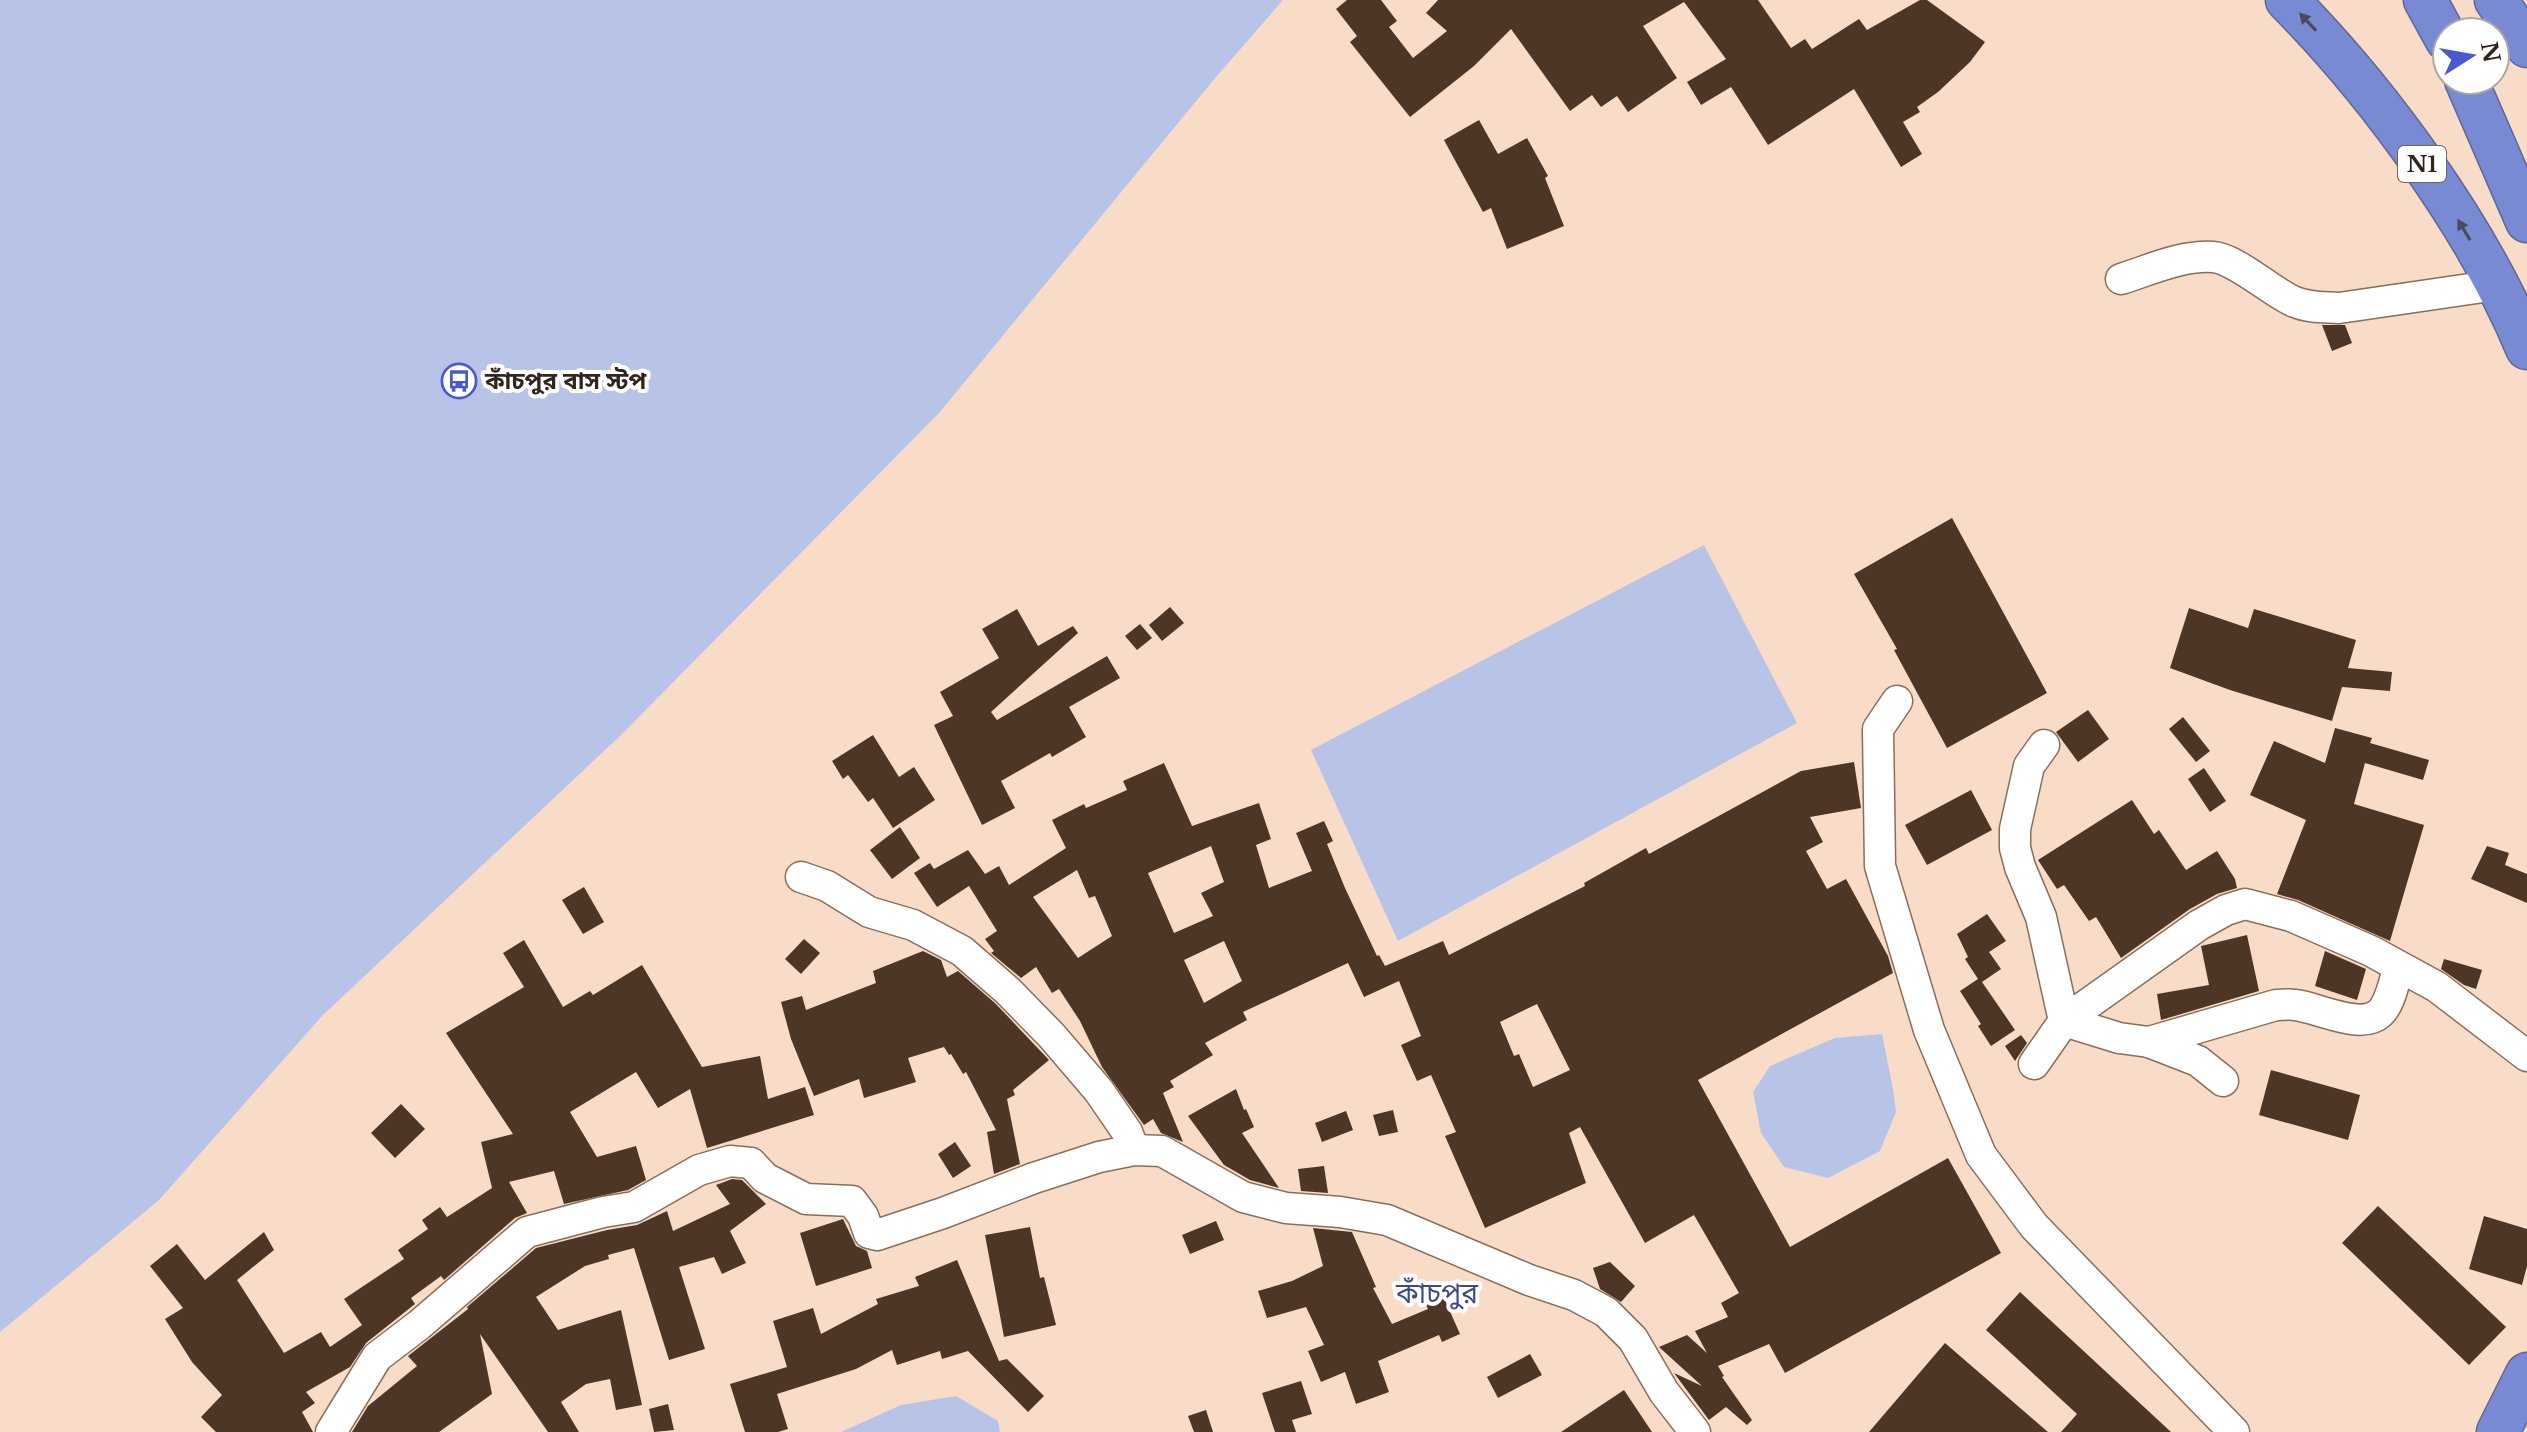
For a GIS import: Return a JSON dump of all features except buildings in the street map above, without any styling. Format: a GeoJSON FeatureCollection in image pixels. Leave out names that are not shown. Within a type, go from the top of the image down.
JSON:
{"type":"FeatureCollection","features":[{"type":"Feature","properties":{"kind":"highway","name":"N1"},"geometry":{"type":"LineString","coordinates":[[2287,0],[2363,85],[2428,172],[2497,285],[2527,348]]}},
{"type":"Feature","properties":{"kind":"highway"},"geometry":{"type":"LineString","coordinates":[[2436,0],[2450,16]]}},
{"type":"Feature","properties":{"kind":"highway"},"geometry":{"type":"LineString","coordinates":[[2496,0],[2527,46]]}},
{"type":"Feature","properties":{"kind":"highway"},"geometry":{"type":"LineString","coordinates":[[2473,96],[2527,221]]}},
{"type":"Feature","properties":{"kind":"highway"},"geometry":{"type":"LineString","coordinates":[[2502,96],[2527,146]]}},
{"type":"Feature","properties":{"kind":"highway"},"geometry":{"type":"LineString","coordinates":[[2498,1432],[2527,1374]]}},
{"type":"Feature","properties":{"kind":"street"},"geometry":{"type":"LineString","coordinates":[[2121,279],[2181,260],[2216,257],[2295,302],[2339,308],[2497,285]]}},
{"type":"Feature","properties":{"kind":"street"},"geometry":{"type":"LineString","coordinates":[[1897,701],[1878,729],[1880,866],[1929,1030],[1981,1155],[2034,1226],[2234,1432]]}},
{"type":"Feature","properties":{"kind":"street"},"geometry":{"type":"LineString","coordinates":[[2044,745],[2029,766],[2015,829],[2015,848],[2041,917],[2064,1021]]}},
{"type":"Feature","properties":{"kind":"street"},"geometry":{"type":"LineString","coordinates":[[801,877],[827,886],[869,912],[913,925],[962,951],[1008,991],[1052,1036],[1090,1080],[1127,1132],[1134,1150]]}},
{"type":"Feature","properties":{"kind":"street"},"geometry":{"type":"LineString","coordinates":[[2034,1064],[2064,1021],[2199,925],[2226,910],[2245,904],[2291,916],[2371,951],[2437,987],[2527,1056]]}},
{"type":"Feature","properties":{"kind":"street"},"geometry":{"type":"LineString","coordinates":[[2149,1042],[2276,1005],[2295,1005],[2359,1020],[2379,1015],[2386,1005],[2399,967]]}},
{"type":"Feature","properties":{"kind":"street"},"geometry":{"type":"LineString","coordinates":[[2064,1021],[2119,1038],[2149,1042],[2198,1061],[2223,1081]]}},
{"type":"Feature","properties":{"kind":"street"},"geometry":{"type":"LineString","coordinates":[[331,1432],[377,1357],[527,1232],[634,1207],[699,1170],[730,1161],[751,1163],[765,1178],[806,1199],[852,1201],[863,1216],[869,1233],[877,1235],[1034,1178],[1099,1157],[1134,1150],[1162,1151],[1243,1197],[1286,1208],[1387,1220],[1529,1280],[1574,1295],[1606,1312],[1633,1339],[1664,1392],[1695,1432]]}},
{"type":"Feature","properties":{"kind":"water"},"geometry":{"type":"Polygon","coordinates":[[[0,0],[1283,0],[939,413],[621,735],[322,1016],[159,1200],[0,1332],[0,0]]]}},
{"type":"Feature","properties":{"kind":"water"},"geometry":{"type":"Polygon","coordinates":[[[1704,545],[1797,723],[1398,941],[1311,750],[1704,545]]]}},
{"type":"Feature","properties":{"kind":"water"},"geometry":{"type":"Polygon","coordinates":[[[1882,1034],[1896,1112],[1880,1151],[1828,1178],[1784,1167],[1761,1133],[1753,1092],[1770,1066],[1835,1038],[1882,1034]]]}},
{"type":"Feature","properties":{"kind":"water"},"geometry":{"type":"Polygon","coordinates":[[[956,1396],[998,1421],[1000,1432],[841,1432],[901,1405],[956,1396]]]}},
{"type":"Feature","properties":{"kind":"place","name":"কাঁচপুর বাস স্টপ"},"geometry":{"type":"Point","coordinates":[459,381]}},
{"type":"Feature","properties":{"kind":"district","name":"কাঁচপুর"},"geometry":{"type":"Point","coordinates":[1437,1293]}}]}
